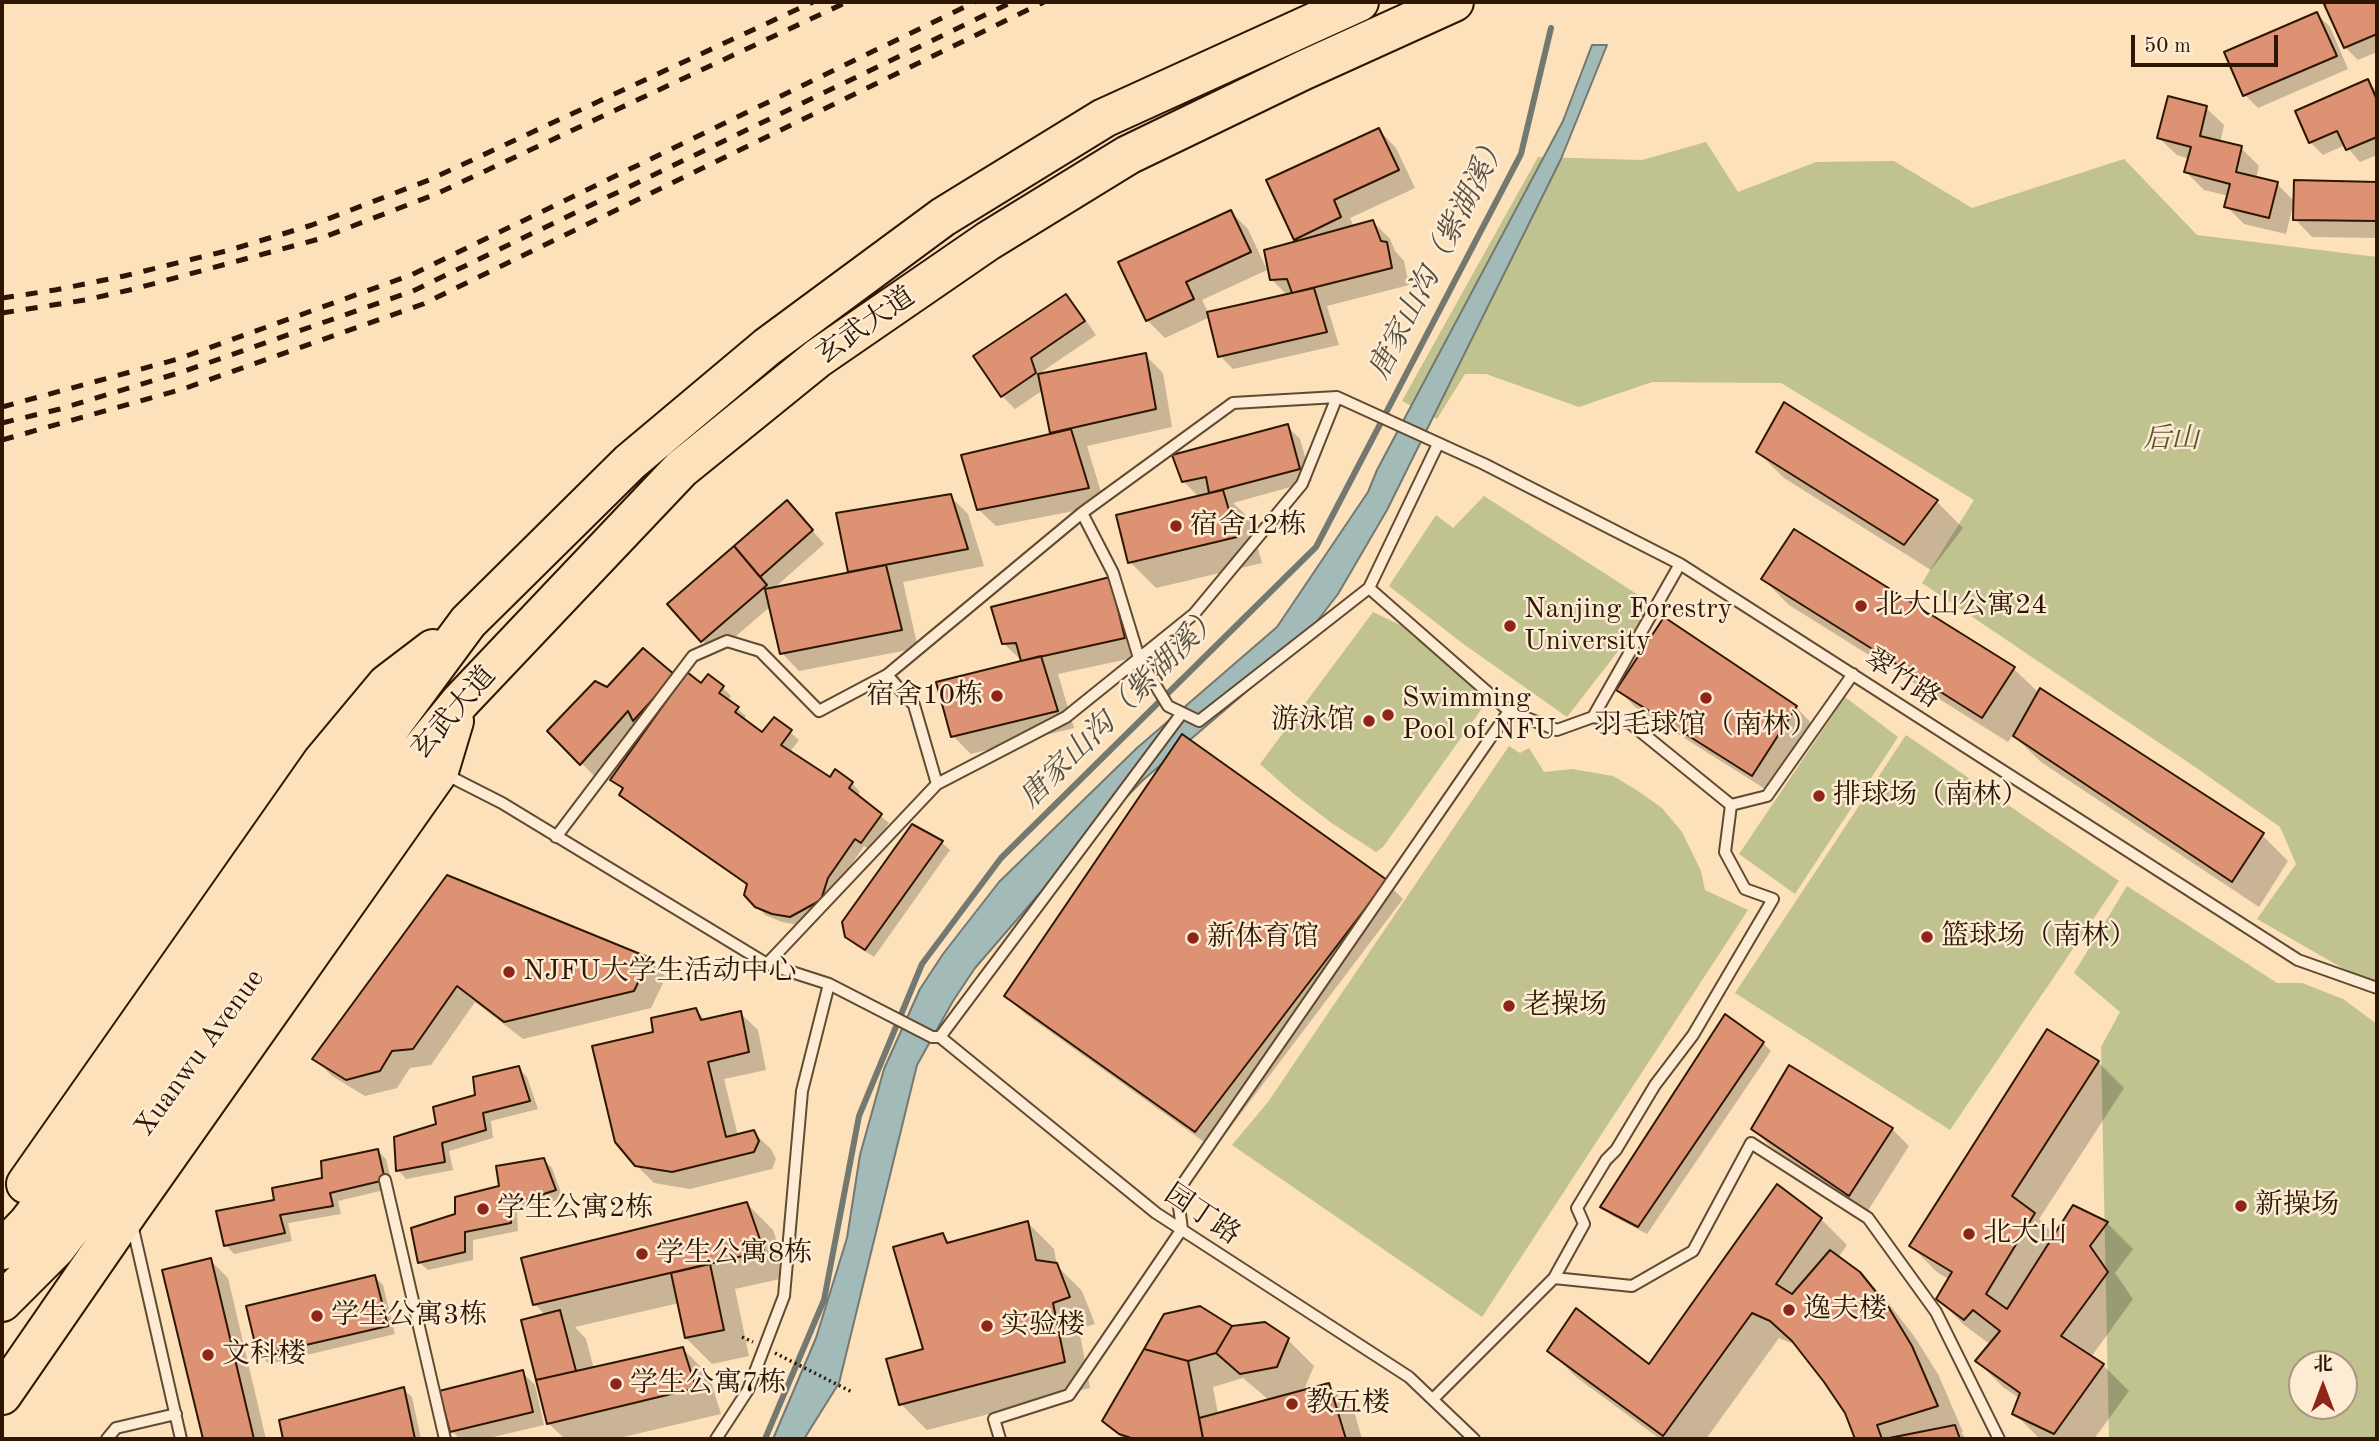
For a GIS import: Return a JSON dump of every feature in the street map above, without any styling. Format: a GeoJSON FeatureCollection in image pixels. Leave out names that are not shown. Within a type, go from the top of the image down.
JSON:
{"type":"FeatureCollection","features":[{"type":"Feature","properties":{"kind":"highway","name":"玄武大道"},"geometry":{"type":"LineString","coordinates":[[347,786],[468,622],[630,462],[767,347],[943,217],[1104,117],[1359,2]]}},
{"type":"Feature","properties":{"kind":"highway","name":"玄武大道"},"geometry":{"type":"LineString","coordinates":[[385,794],[460,702],[681,469],[818,358],[988,241],[1128,155],[1304,70],[1454,2]]}},
{"type":"Feature","properties":{"kind":"highway"},"geometry":{"type":"LineString","coordinates":[[2,1250],[15,1221],[322,761],[387,684],[468,622]]}},
{"type":"Feature","properties":{"kind":"highway"},"geometry":{"type":"LineString","coordinates":[[2,1395],[439,771],[460,702]]}},
{"type":"Feature","properties":{"kind":"highway","name":"Xuanwu Avenue"},"geometry":{"type":"LineString","coordinates":[[15,1221],[167,1040],[347,786]]}},
{"type":"Feature","properties":{"kind":"highway","name":"Xuanwu Avenue"},"geometry":{"type":"LineString","coordinates":[[2,1302],[56,1248],[165,1104],[385,794]]}},
{"type":"Feature","properties":{"kind":"lane","name":"翠竹路"},"geometry":{"type":"LineString","coordinates":[[1337,397],[1680,564],[2298,960],[2377,988]]}},
{"type":"Feature","properties":{"kind":"lane"},"geometry":{"type":"LineString","coordinates":[[556,837],[693,656],[727,641],[760,650],[819,711],[887,675],[1082,513],[1233,403],[1337,397],[1302,484],[1194,614],[1066,717],[937,784],[767,964]]}},
{"type":"Feature","properties":{"kind":"lane"},"geometry":{"type":"LineString","coordinates":[[1082,513],[1113,573],[1139,658],[1168,706],[1199,721],[1369,588],[1438,444]]}},
{"type":"Feature","properties":{"kind":"lane"},"geometry":{"type":"LineString","coordinates":[[1593,717],[1680,564]]}},
{"type":"Feature","properties":{"kind":"lane"},"geometry":{"type":"LineString","coordinates":[[1369,588],[1509,711],[1557,730],[1593,717],[1630,723],[1731,805]]}},
{"type":"Feature","properties":{"kind":"lane"},"geometry":{"type":"LineString","coordinates":[[1731,805],[1767,796],[1853,674]]}},
{"type":"Feature","properties":{"kind":"lane"},"geometry":{"type":"LineString","coordinates":[[887,675],[914,705],[937,784]]}},
{"type":"Feature","properties":{"kind":"lane"},"geometry":{"type":"LineString","coordinates":[[1000,1439],[993,1419],[1069,1395],[1182,1229],[1177,1192],[1509,711]]}},
{"type":"Feature","properties":{"kind":"lane"},"geometry":{"type":"LineString","coordinates":[[940,1037],[1182,713]]}},
{"type":"Feature","properties":{"kind":"lane","name":"园丁路"},"geometry":{"type":"LineString","coordinates":[[439,771],[502,803],[767,964],[830,984],[909,1026],[932,1037],[940,1037],[1156,1213],[1409,1377],[1474,1439]]}},
{"type":"Feature","properties":{"kind":"lane"},"geometry":{"type":"LineString","coordinates":[[1433,1399],[1554,1278],[1584,1224],[1577,1208],[1655,1085],[1693,1035],[1773,898],[1745,889],[1725,852],[1731,805]]}},
{"type":"Feature","properties":{"kind":"lane"},"geometry":{"type":"LineString","coordinates":[[716,1439],[748,1390],[784,1296],[802,1091],[830,984]]}},
{"type":"Feature","properties":{"kind":"lane"},"geometry":{"type":"LineString","coordinates":[[1554,1278],[1632,1286],[1693,1251],[1751,1143],[1868,1218],[1936,1312],[1999,1439]]}},
{"type":"Feature","properties":{"kind":"lane"},"geometry":{"type":"LineString","coordinates":[[385,1180],[445,1439]]}},
{"type":"Feature","properties":{"kind":"lane"},"geometry":{"type":"LineString","coordinates":[[129,1211],[181,1439]]}},
{"type":"Feature","properties":{"kind":"lane"},"geometry":{"type":"LineString","coordinates":[[107,1439],[116,1428],[176,1414]]}},
{"type":"Feature","properties":{"kind":"path"},"geometry":{"type":"LineString","coordinates":[[787,1359],[852,1391]]}},
{"type":"Feature","properties":{"kind":"green space","name":"后山"},"geometry":{"type":"Polygon","coordinates":[[[1706,142],[1738,192],[1816,162],[1894,161],[1972,208],[2124,159],[2197,235],[2377,257],[2377,988],[2257,919],[2296,864],[2280,827],[1922,583],[1974,500],[1781,383],[1652,382],[1579,407],[1486,374],[1465,374],[1437,419],[1402,401],[1538,157],[1642,160],[1706,142]]]}},
{"type":"Feature","properties":{"kind":"green space"},"geometry":{"type":"Polygon","coordinates":[[[1484,496],[1654,605],[1567,717],[1462,643],[1389,586],[1436,515],[1453,528],[1484,496]]]}},
{"type":"Feature","properties":{"kind":"green space","name":"Swimming Pool of NFU"},"geometry":{"type":"Polygon","coordinates":[[[1373,612],[1404,627],[1437,650],[1490,697],[1383,847],[1376,852],[1333,824],[1260,764],[1373,612]]]}},
{"type":"Feature","properties":{"kind":"green space","name":"排球场（南林）"},"geometry":{"type":"Polygon","coordinates":[[[1845,697],[1898,737],[1795,894],[1739,854],[1845,697]]]}},
{"type":"Feature","properties":{"kind":"green space","name":"篮球场（南林）"},"geometry":{"type":"Polygon","coordinates":[[[1906,735],[2119,881],[1950,1130],[1735,993],[1906,735]]]}},
{"type":"Feature","properties":{"kind":"green space","name":"老操场"},"geometry":{"type":"Polygon","coordinates":[[[1509,746],[1520,753],[1529,748],[1544,772],[1572,769],[1613,776],[1638,791],[1662,808],[1682,832],[1701,871],[1705,890],[1748,910],[1482,1317],[1232,1145],[1268,1102],[1509,746]]]}},
{"type":"Feature","properties":{"kind":"green space","name":"新操场"},"geometry":{"type":"Polygon","coordinates":[[[2127,886],[2277,983],[2302,983],[2343,999],[2377,1024],[2377,1439],[2109,1439],[2101,1047],[2120,1012],[2074,973],[2127,886]]]}},
{"type":"Feature","properties":{"kind":"water"},"geometry":{"type":"Polygon","coordinates":[[[1592,45],[1607,45],[1561,159],[1387,510],[1338,594],[1295,650],[1143,780],[1098,826],[975,968],[953,1001],[917,1065],[839,1383],[804,1439],[773,1439],[816,1338],[847,1238],[860,1155],[884,1069],[920,989],[943,954],[999,882],[1137,748],[1277,627],[1368,492],[1377,470],[1563,121],[1592,45]]]}},
{"type":"Feature","properties":{"kind":"building"},"geometry":{"type":"Polygon","coordinates":[[[2377,2],[2377,34],[2344,48],[2324,4],[2377,2]]]}},
{"type":"Feature","properties":{"kind":"building"},"geometry":{"type":"Polygon","coordinates":[[[2317,12],[2337,56],[2243,96],[2224,52],[2317,12]]]}},
{"type":"Feature","properties":{"kind":"building"},"geometry":{"type":"Polygon","coordinates":[[[2368,79],[2377,100],[2377,137],[2346,150],[2337,131],[2309,143],[2295,111],[2368,79]]]}},
{"type":"Feature","properties":{"kind":"building"},"geometry":{"type":"Polygon","coordinates":[[[2168,96],[2207,106],[2200,136],[2242,146],[2236,172],[2278,182],[2269,218],[2224,207],[2230,184],[2184,172],[2191,147],[2157,138],[2168,96]]]}},
{"type":"Feature","properties":{"kind":"building"},"geometry":{"type":"Polygon","coordinates":[[[1379,128],[1399,170],[1334,200],[1341,217],[1294,240],[1266,180],[1379,128]]]}},
{"type":"Feature","properties":{"kind":"building"},"geometry":{"type":"Polygon","coordinates":[[[2294,180],[2377,182],[2377,221],[2293,220],[2294,180]]]}},
{"type":"Feature","properties":{"kind":"building"},"geometry":{"type":"Polygon","coordinates":[[[1231,210],[1251,252],[1186,282],[1194,299],[1146,321],[1118,262],[1231,210]]]}},
{"type":"Feature","properties":{"kind":"building"},"geometry":{"type":"Polygon","coordinates":[[[1373,220],[1381,241],[1387,242],[1392,268],[1292,293],[1287,279],[1270,280],[1264,250],[1373,220]]]}},
{"type":"Feature","properties":{"kind":"building"},"geometry":{"type":"Polygon","coordinates":[[[1314,288],[1327,332],[1218,357],[1207,312],[1314,288]]]}},
{"type":"Feature","properties":{"kind":"building"},"geometry":{"type":"Polygon","coordinates":[[[1066,294],[1085,321],[1031,358],[1036,373],[1001,397],[973,356],[1066,294]]]}},
{"type":"Feature","properties":{"kind":"building"},"geometry":{"type":"Polygon","coordinates":[[[1146,353],[1156,409],[1050,433],[1038,374],[1146,353]]]}},
{"type":"Feature","properties":{"kind":"building","name":"北大山公寓24"},"geometry":{"type":"Polygon","coordinates":[[[1784,402],[1938,500],[1904,545],[1756,452],[1784,402]]]}},
{"type":"Feature","properties":{"kind":"building"},"geometry":{"type":"Polygon","coordinates":[[[1288,424],[1300,469],[1209,493],[1206,477],[1182,482],[1172,455],[1288,424]]]}},
{"type":"Feature","properties":{"kind":"building"},"geometry":{"type":"Polygon","coordinates":[[[1071,429],[1089,488],[977,510],[961,455],[1071,429]]]}},
{"type":"Feature","properties":{"kind":"building","name":"宿舍12栋"},"geometry":{"type":"Polygon","coordinates":[[[1223,490],[1237,537],[1128,563],[1116,515],[1223,490]]]}},
{"type":"Feature","properties":{"kind":"building"},"geometry":{"type":"Polygon","coordinates":[[[951,494],[968,549],[848,572],[836,513],[951,494]]]}},
{"type":"Feature","properties":{"kind":"building"},"geometry":{"type":"Polygon","coordinates":[[[787,500],[813,530],[760,577],[734,546],[787,500]]]}},
{"type":"Feature","properties":{"kind":"building","name":"北大山公寓24"},"geometry":{"type":"Polygon","coordinates":[[[1794,529],[2015,667],[1982,718],[1761,579],[1794,529]]]}},
{"type":"Feature","properties":{"kind":"building"},"geometry":{"type":"Polygon","coordinates":[[[734,546],[767,585],[701,642],[667,604],[734,546]]]}},
{"type":"Feature","properties":{"kind":"building"},"geometry":{"type":"Polygon","coordinates":[[[886,565],[902,630],[780,654],[765,589],[886,565]]]}},
{"type":"Feature","properties":{"kind":"building"},"geometry":{"type":"Polygon","coordinates":[[[1110,577],[1125,638],[1021,661],[1016,643],[1002,644],[991,607],[1110,577]]]}},
{"type":"Feature","properties":{"kind":"building","name":"羽毛球馆（南林）"},"geometry":{"type":"Polygon","coordinates":[[[1664,617],[1797,706],[1752,776],[1616,690],[1664,617]]]}},
{"type":"Feature","properties":{"kind":"building"},"geometry":{"type":"Polygon","coordinates":[[[643,648],[675,675],[633,721],[628,711],[580,765],[547,731],[595,681],[607,687],[643,648]]]}},
{"type":"Feature","properties":{"kind":"building","name":"宿舍10栋"},"geometry":{"type":"Polygon","coordinates":[[[1041,656],[1058,711],[951,737],[936,682],[1041,656]]]}},
{"type":"Feature","properties":{"kind":"building"},"geometry":{"type":"Polygon","coordinates":[[[687,672],[701,683],[708,674],[724,686],[719,693],[739,707],[735,712],[762,732],[774,717],[792,730],[781,745],[830,777],[835,769],[853,782],[849,788],[882,814],[861,843],[855,839],[828,878],[821,900],[790,917],[755,907],[744,895],[747,884],[619,795],[623,788],[610,780],[687,672]]]}},
{"type":"Feature","properties":{"kind":"building","name":"北大山公寓24"},"geometry":{"type":"Polygon","coordinates":[[[2040,688],[2264,833],[2232,882],[2013,736],[2040,688]]]}},
{"type":"Feature","properties":{"kind":"building","name":"新体育馆"},"geometry":{"type":"Polygon","coordinates":[[[1182,734],[1387,880],[1195,1132],[1004,996],[1182,734]]]}},
{"type":"Feature","properties":{"kind":"building"},"geometry":{"type":"Polygon","coordinates":[[[912,824],[943,841],[865,950],[845,937],[842,922],[912,824]]]}},
{"type":"Feature","properties":{"kind":"building","name":"NJFU大学生活动中心"},"geometry":{"type":"Polygon","coordinates":[[[447,875],[650,958],[634,991],[504,1022],[457,986],[413,1049],[392,1051],[380,1071],[346,1080],[312,1059],[447,875]]]}},
{"type":"Feature","properties":{"kind":"building"},"geometry":{"type":"Polygon","coordinates":[[[696,1008],[701,1020],[741,1011],[749,1052],[708,1062],[726,1137],[754,1130],[759,1141],[754,1152],[672,1172],[635,1166],[615,1142],[592,1046],[653,1032],[651,1018],[696,1008]]]}},
{"type":"Feature","properties":{"kind":"building"},"geometry":{"type":"Polygon","coordinates":[[[1725,1014],[1764,1042],[1638,1227],[1600,1207],[1725,1014]]]}},
{"type":"Feature","properties":{"kind":"building","name":"北大山"},"geometry":{"type":"Polygon","coordinates":[[[2047,1029],[2099,1061],[2012,1196],[2035,1213],[1986,1294],[2007,1309],[2073,1205],[2108,1222],[2090,1246],[2108,1272],[2061,1336],[2104,1364],[2054,1434],[2012,1414],[2020,1393],[1975,1361],[2000,1331],[1973,1310],[1964,1320],[1936,1299],[1952,1272],[1909,1246],[2047,1029]]]}},
{"type":"Feature","properties":{"kind":"building"},"geometry":{"type":"Polygon","coordinates":[[[1789,1065],[1893,1128],[1849,1196],[1751,1129],[1789,1065]]]}},
{"type":"Feature","properties":{"kind":"building"},"geometry":{"type":"Polygon","coordinates":[[[519,1066],[530,1101],[483,1113],[486,1130],[442,1143],[445,1162],[396,1171],[394,1137],[436,1124],[433,1107],[475,1095],[473,1077],[519,1066]]]}},
{"type":"Feature","properties":{"kind":"building"},"geometry":{"type":"Polygon","coordinates":[[[378,1149],[385,1180],[330,1193],[333,1206],[280,1215],[285,1233],[224,1246],[216,1211],[274,1200],[272,1188],[322,1178],[321,1161],[378,1149]]]}},
{"type":"Feature","properties":{"kind":"building","name":"学生公寓2栋"},"geometry":{"type":"Polygon","coordinates":[[[544,1158],[556,1190],[510,1205],[511,1223],[465,1232],[465,1252],[418,1263],[411,1228],[455,1214],[455,1197],[499,1186],[496,1166],[544,1158]]]}},
{"type":"Feature","properties":{"kind":"building","name":"逸夫楼"},"geometry":{"type":"Polygon","coordinates":[[[1777,1184],[1822,1218],[1776,1284],[1792,1294],[1830,1250],[1860,1272],[1889,1308],[1912,1346],[1938,1406],[1877,1425],[1882,1439],[1855,1439],[1845,1413],[1792,1341],[1770,1321],[1752,1313],[1663,1436],[1547,1351],[1576,1308],[1649,1364],[1777,1184]]]}},
{"type":"Feature","properties":{"kind":"building","name":"学生公寓8栋"},"geometry":{"type":"Polygon","coordinates":[[[747,1202],[764,1251],[533,1305],[521,1258],[747,1202]]]}},
{"type":"Feature","properties":{"kind":"building","name":"实验楼"},"geometry":{"type":"Polygon","coordinates":[[[1028,1221],[1036,1260],[1057,1263],[1070,1297],[1053,1303],[1065,1362],[899,1405],[886,1359],[923,1349],[893,1247],[943,1233],[947,1243],[1028,1221]]]}},
{"type":"Feature","properties":{"kind":"building","name":"文科楼"},"geometry":{"type":"Polygon","coordinates":[[[211,1258],[254,1439],[203,1439],[162,1270],[211,1258]]]}},
{"type":"Feature","properties":{"kind":"building"},"geometry":{"type":"Polygon","coordinates":[[[710,1264],[724,1330],[685,1338],[671,1273],[710,1264]]]}},
{"type":"Feature","properties":{"kind":"building","name":"学生公寓3栋"},"geometry":{"type":"Polygon","coordinates":[[[375,1275],[388,1326],[258,1356],[246,1306],[375,1275]]]}},
{"type":"Feature","properties":{"kind":"building"},"geometry":{"type":"Polygon","coordinates":[[[1200,1306],[1232,1326],[1216,1353],[1188,1361],[1144,1349],[1164,1314],[1200,1306]]]}},
{"type":"Feature","properties":{"kind":"building","name":"学生公寓7栋"},"geometry":{"type":"Polygon","coordinates":[[[560,1310],[576,1371],[536,1380],[521,1320],[560,1310]]]}},
{"type":"Feature","properties":{"kind":"building"},"geometry":{"type":"Polygon","coordinates":[[[1265,1322],[1289,1338],[1277,1367],[1240,1374],[1216,1353],[1232,1326],[1265,1322]]]}},
{"type":"Feature","properties":{"kind":"building","name":"学生公寓7栋"},"geometry":{"type":"Polygon","coordinates":[[[683,1347],[696,1388],[547,1424],[536,1380],[683,1347]]]}},
{"type":"Feature","properties":{"kind":"building"},"geometry":{"type":"Polygon","coordinates":[[[1144,1349],[1188,1361],[1203,1438],[1134,1439],[1119,1434],[1102,1421],[1144,1349]]]}},
{"type":"Feature","properties":{"kind":"building"},"geometry":{"type":"Polygon","coordinates":[[[523,1370],[533,1412],[450,1432],[439,1391],[523,1370]]]}},
{"type":"Feature","properties":{"kind":"building","name":"教五楼"},"geometry":{"type":"Polygon","coordinates":[[[1329,1383],[1346,1439],[1203,1439],[1199,1418],[1329,1383]]]}},
{"type":"Feature","properties":{"kind":"building"},"geometry":{"type":"Polygon","coordinates":[[[404,1387],[415,1439],[283,1439],[279,1420],[404,1387]]]}},
{"type":"Feature","properties":{"kind":"building"},"geometry":{"type":"Polygon","coordinates":[[[1955,1425],[1960,1439],[1884,1439],[1955,1425]]]}},
{"type":"Feature","properties":{"kind":"waterway","name":"唐家山沟（紫湖溪）"},"geometry":{"type":"LineString","coordinates":[[765,1439],[824,1300],[859,1116],[922,964],[1001,858],[1316,547],[1521,154],[1551,28]]}},
{"type":"Feature","properties":{"kind":"railway"},"geometry":{"type":"LineString","coordinates":[[2,298],[124,276],[230,250],[312,225],[429,180],[813,2]]}},
{"type":"Feature","properties":{"kind":"railway"},"geometry":{"type":"LineString","coordinates":[[2,313],[134,289],[319,239],[436,194],[847,2]]}},
{"type":"Feature","properties":{"kind":"railway"},"geometry":{"type":"LineString","coordinates":[[2,407],[178,359],[411,275],[975,2]]}},
{"type":"Feature","properties":{"kind":"railway"},"geometry":{"type":"LineString","coordinates":[[2,423],[60,409],[185,371],[413,291],[1012,2]]}},
{"type":"Feature","properties":{"kind":"railway"},"geometry":{"type":"LineString","coordinates":[[2,440],[186,388],[423,304],[1044,2]]}},
{"type":"Feature","properties":{"kind":"place","name":"宿舍12栋"},"geometry":{"type":"Point","coordinates":[1176,526]}},
{"type":"Feature","properties":{"kind":"place","name":"北大山公寓24"},"geometry":{"type":"Point","coordinates":[1861,606]}},
{"type":"Feature","properties":{"kind":"place","name":"Nanjing Forestry University"},"geometry":{"type":"Point","coordinates":[1510,626]}},
{"type":"Feature","properties":{"kind":"place","name":"宿舍10栋"},"geometry":{"type":"Point","coordinates":[997,696]}},
{"type":"Feature","properties":{"kind":"place","name":"羽毛球馆（南林）"},"geometry":{"type":"Point","coordinates":[1706,698]}},
{"type":"Feature","properties":{"kind":"place","name":"Swimming Pool of NFU"},"geometry":{"type":"Point","coordinates":[1388,715]}},
{"type":"Feature","properties":{"kind":"place","name":"游泳馆"},"geometry":{"type":"Point","coordinates":[1369,721]}},
{"type":"Feature","properties":{"kind":"place","name":"排球场（南林）"},"geometry":{"type":"Point","coordinates":[1819,796]}},
{"type":"Feature","properties":{"kind":"place","name":"篮球场（南林）"},"geometry":{"type":"Point","coordinates":[1927,937]}},
{"type":"Feature","properties":{"kind":"place","name":"新体育馆"},"geometry":{"type":"Point","coordinates":[1193,938]}},
{"type":"Feature","properties":{"kind":"place","name":"NJFU大学生活动中心"},"geometry":{"type":"Point","coordinates":[509,972]}},
{"type":"Feature","properties":{"kind":"place","name":"老操场"},"geometry":{"type":"Point","coordinates":[1509,1006]}},
{"type":"Feature","properties":{"kind":"place","name":"新操场"},"geometry":{"type":"Point","coordinates":[2241,1206]}},
{"type":"Feature","properties":{"kind":"place","name":"学生公寓2栋"},"geometry":{"type":"Point","coordinates":[483,1209]}},
{"type":"Feature","properties":{"kind":"place","name":"北大山"},"geometry":{"type":"Point","coordinates":[1969,1234]}},
{"type":"Feature","properties":{"kind":"place","name":"学生公寓8栋"},"geometry":{"type":"Point","coordinates":[642,1254]}},
{"type":"Feature","properties":{"kind":"place","name":"逸夫楼"},"geometry":{"type":"Point","coordinates":[1789,1310]}},
{"type":"Feature","properties":{"kind":"place","name":"学生公寓3栋"},"geometry":{"type":"Point","coordinates":[317,1316]}},
{"type":"Feature","properties":{"kind":"place","name":"实验楼"},"geometry":{"type":"Point","coordinates":[987,1326]}},
{"type":"Feature","properties":{"kind":"place","name":"文科楼"},"geometry":{"type":"Point","coordinates":[208,1355]}},
{"type":"Feature","properties":{"kind":"place","name":"学生公寓7栋"},"geometry":{"type":"Point","coordinates":[616,1384]}},
{"type":"Feature","properties":{"kind":"place","name":"教五楼"},"geometry":{"type":"Point","coordinates":[1292,1404]}}]}
